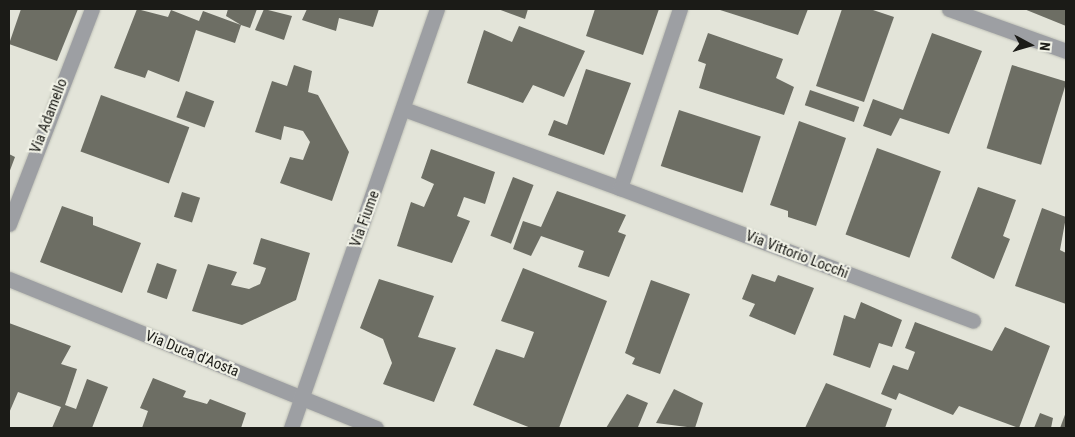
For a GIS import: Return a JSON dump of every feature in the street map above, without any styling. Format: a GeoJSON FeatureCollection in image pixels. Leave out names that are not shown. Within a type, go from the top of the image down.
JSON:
{"type":"FeatureCollection","features":[{"type":"Feature","properties":{"kind":"street","name":"Via Adamello"},"geometry":{"type":"LineString","coordinates":[[9,224],[92,9]]}},
{"type":"Feature","properties":{"kind":"street","name":"Via Fiume"},"geometry":{"type":"LineString","coordinates":[[291,428],[404,109],[437,9]]}},
{"type":"Feature","properties":{"kind":"street"},"geometry":{"type":"LineString","coordinates":[[620,188],[680,9]]}},
{"type":"Feature","properties":{"kind":"street"},"geometry":{"type":"LineString","coordinates":[[949,9],[1066,51]]}},
{"type":"Feature","properties":{"kind":"street","name":"Via Vittorio Locchi"},"geometry":{"type":"LineString","coordinates":[[404,109],[973,321]]}},
{"type":"Feature","properties":{"kind":"street","name":"Via Duca d'Aosta"},"geometry":{"type":"LineString","coordinates":[[9,279],[302,396],[376,428]]}},
{"type":"Feature","properties":{"kind":"building"},"geometry":{"type":"Polygon","coordinates":[[[21,9],[78,9],[57,61],[9,44],[21,9]]]}},
{"type":"Feature","properties":{"kind":"building"},"geometry":{"type":"Polygon","coordinates":[[[137,9],[168,17],[171,10],[199,21],[203,11],[241,25],[235,43],[196,30],[179,82],[148,70],[145,78],[114,68],[137,9]]]}},
{"type":"Feature","properties":{"kind":"building"},"geometry":{"type":"Polygon","coordinates":[[[228,9],[257,9],[250,28],[226,16],[228,9]]]}},
{"type":"Feature","properties":{"kind":"building"},"geometry":{"type":"Polygon","coordinates":[[[264,9],[292,16],[284,40],[255,30],[264,9]]]}},
{"type":"Feature","properties":{"kind":"building"},"geometry":{"type":"Polygon","coordinates":[[[307,9],[379,9],[373,27],[339,18],[336,31],[302,20],[307,9]]]}},
{"type":"Feature","properties":{"kind":"building"},"geometry":{"type":"Polygon","coordinates":[[[498,9],[528,9],[525,19],[498,9]]]}},
{"type":"Feature","properties":{"kind":"building"},"geometry":{"type":"Polygon","coordinates":[[[595,9],[659,9],[643,55],[586,36],[595,9]]]}},
{"type":"Feature","properties":{"kind":"building"},"geometry":{"type":"Polygon","coordinates":[[[717,9],[808,9],[798,35],[717,9]]]}},
{"type":"Feature","properties":{"kind":"building"},"geometry":{"type":"Polygon","coordinates":[[[842,9],[870,9],[894,17],[864,102],[816,86],[842,9]]]}},
{"type":"Feature","properties":{"kind":"building"},"geometry":{"type":"Polygon","coordinates":[[[1024,9],[1066,9],[1066,26],[1024,9]]]}},
{"type":"Feature","properties":{"kind":"building"},"geometry":{"type":"Polygon","coordinates":[[[519,26],[585,51],[564,97],[533,85],[523,103],[467,83],[484,30],[512,42],[519,26]]]}},
{"type":"Feature","properties":{"kind":"building"},"geometry":{"type":"Polygon","coordinates":[[[708,33],[783,59],[776,78],[794,87],[784,115],[699,88],[706,64],[698,61],[708,33]]]}},
{"type":"Feature","properties":{"kind":"building"},"geometry":{"type":"Polygon","coordinates":[[[932,33],[982,51],[949,134],[900,118],[891,136],[863,126],[873,99],[903,110],[932,33]]]}},
{"type":"Feature","properties":{"kind":"building"},"geometry":{"type":"Polygon","coordinates":[[[294,65],[312,71],[308,92],[318,95],[349,152],[332,201],[280,183],[290,157],[303,160],[310,142],[303,131],[284,126],[281,140],[255,132],[272,81],[287,86],[294,65]]]}},
{"type":"Feature","properties":{"kind":"building"},"geometry":{"type":"Polygon","coordinates":[[[1012,65],[1066,82],[1041,165],[987,148],[1012,65]]]}},
{"type":"Feature","properties":{"kind":"building"},"geometry":{"type":"Polygon","coordinates":[[[586,69],[631,83],[604,155],[548,135],[554,120],[567,125],[586,69]]]}},
{"type":"Feature","properties":{"kind":"building"},"geometry":{"type":"Polygon","coordinates":[[[810,90],[859,107],[854,122],[805,105],[810,90]]]}},
{"type":"Feature","properties":{"kind":"building"},"geometry":{"type":"Polygon","coordinates":[[[186,91],[214,101],[205,128],[176,117],[186,91]]]}},
{"type":"Feature","properties":{"kind":"building"},"geometry":{"type":"Polygon","coordinates":[[[101,95],[189,127],[169,184],[80,151],[101,95]]]}},
{"type":"Feature","properties":{"kind":"building"},"geometry":{"type":"Polygon","coordinates":[[[679,110],[761,137],[743,193],[661,166],[679,110]]]}},
{"type":"Feature","properties":{"kind":"building"},"geometry":{"type":"Polygon","coordinates":[[[799,121],[846,138],[816,226],[788,217],[788,211],[770,205],[799,121]]]}},
{"type":"Feature","properties":{"kind":"building"},"geometry":{"type":"Polygon","coordinates":[[[877,148],[941,171],[909,258],[846,234],[877,148]]]}},
{"type":"Feature","properties":{"kind":"building"},"geometry":{"type":"Polygon","coordinates":[[[431,149],[495,172],[485,204],[464,197],[457,216],[470,221],[452,263],[397,246],[411,202],[424,207],[434,184],[421,178],[431,149]]]}},
{"type":"Feature","properties":{"kind":"building"},"geometry":{"type":"Polygon","coordinates":[[[9,154],[15,157],[9,173],[9,154]]]}},
{"type":"Feature","properties":{"kind":"building"},"geometry":{"type":"Polygon","coordinates":[[[513,177],[534,185],[511,244],[490,236],[513,177]]]}},
{"type":"Feature","properties":{"kind":"building"},"geometry":{"type":"Polygon","coordinates":[[[978,187],[1016,200],[1003,236],[1010,239],[994,279],[951,258],[978,187]]]}},
{"type":"Feature","properties":{"kind":"building"},"geometry":{"type":"Polygon","coordinates":[[[557,191],[626,215],[618,232],[626,235],[609,277],[578,267],[584,251],[541,236],[531,256],[513,249],[523,221],[541,227],[557,191]]]}},
{"type":"Feature","properties":{"kind":"building"},"geometry":{"type":"Polygon","coordinates":[[[182,192],[200,198],[192,223],[174,217],[182,192]]]}},
{"type":"Feature","properties":{"kind":"building"},"geometry":{"type":"Polygon","coordinates":[[[62,206],[93,217],[93,225],[141,243],[122,293],[40,262],[62,206]]]}},
{"type":"Feature","properties":{"kind":"building"},"geometry":{"type":"Polygon","coordinates":[[[1042,208],[1066,217],[1060,250],[1066,253],[1066,304],[1015,286],[1042,208]]]}},
{"type":"Feature","properties":{"kind":"building"},"geometry":{"type":"Polygon","coordinates":[[[261,238],[310,253],[296,300],[242,325],[192,311],[208,264],[237,272],[231,285],[249,289],[260,284],[266,268],[253,264],[261,238]]]}},
{"type":"Feature","properties":{"kind":"building"},"geometry":{"type":"Polygon","coordinates":[[[157,263],[177,270],[167,299],[147,292],[157,263]]]}},
{"type":"Feature","properties":{"kind":"building"},"geometry":{"type":"Polygon","coordinates":[[[523,268],[607,301],[559,428],[531,428],[473,405],[496,349],[524,358],[534,332],[501,321],[523,268]]]}},
{"type":"Feature","properties":{"kind":"building"},"geometry":{"type":"Polygon","coordinates":[[[752,274],[775,282],[778,275],[814,288],[795,335],[749,316],[755,304],[742,299],[752,274]]]}},
{"type":"Feature","properties":{"kind":"building"},"geometry":{"type":"Polygon","coordinates":[[[379,279],[434,296],[418,337],[456,348],[434,402],[383,384],[392,363],[383,339],[360,328],[379,279]]]}},
{"type":"Feature","properties":{"kind":"building"},"geometry":{"type":"Polygon","coordinates":[[[651,280],[690,294],[660,374],[632,364],[635,358],[625,353],[651,280]]]}},
{"type":"Feature","properties":{"kind":"building"},"geometry":{"type":"Polygon","coordinates":[[[861,302],[902,320],[892,347],[879,343],[870,368],[833,355],[844,315],[855,319],[861,302]]]}},
{"type":"Feature","properties":{"kind":"building"},"geometry":{"type":"Polygon","coordinates":[[[915,322],[992,351],[1005,327],[1050,346],[1019,428],[959,406],[953,415],[899,393],[896,400],[881,394],[893,365],[908,370],[915,352],[905,348],[915,322]]]}},
{"type":"Feature","properties":{"kind":"building"},"geometry":{"type":"Polygon","coordinates":[[[9,323],[71,346],[61,364],[77,369],[65,405],[76,409],[87,379],[108,387],[92,428],[52,428],[61,407],[18,392],[9,413],[9,323]]]}},
{"type":"Feature","properties":{"kind":"building"},"geometry":{"type":"Polygon","coordinates":[[[153,378],[186,391],[183,397],[207,404],[210,399],[246,413],[241,428],[142,428],[148,411],[140,408],[153,378]]]}},
{"type":"Feature","properties":{"kind":"building"},"geometry":{"type":"Polygon","coordinates":[[[826,383],[892,409],[885,428],[805,428],[826,383]]]}},
{"type":"Feature","properties":{"kind":"building"},"geometry":{"type":"Polygon","coordinates":[[[674,389],[703,403],[695,428],[656,423],[674,389]]]}},
{"type":"Feature","properties":{"kind":"building"},"geometry":{"type":"Polygon","coordinates":[[[627,394],[648,403],[638,427],[606,428],[627,394]]]}},
{"type":"Feature","properties":{"kind":"building"},"geometry":{"type":"Polygon","coordinates":[[[1066,412],[1066,428],[1060,428],[1066,412]]]}},
{"type":"Feature","properties":{"kind":"building"},"geometry":{"type":"Polygon","coordinates":[[[1040,413],[1053,418],[1051,428],[1034,428],[1040,413]]]}}]}
